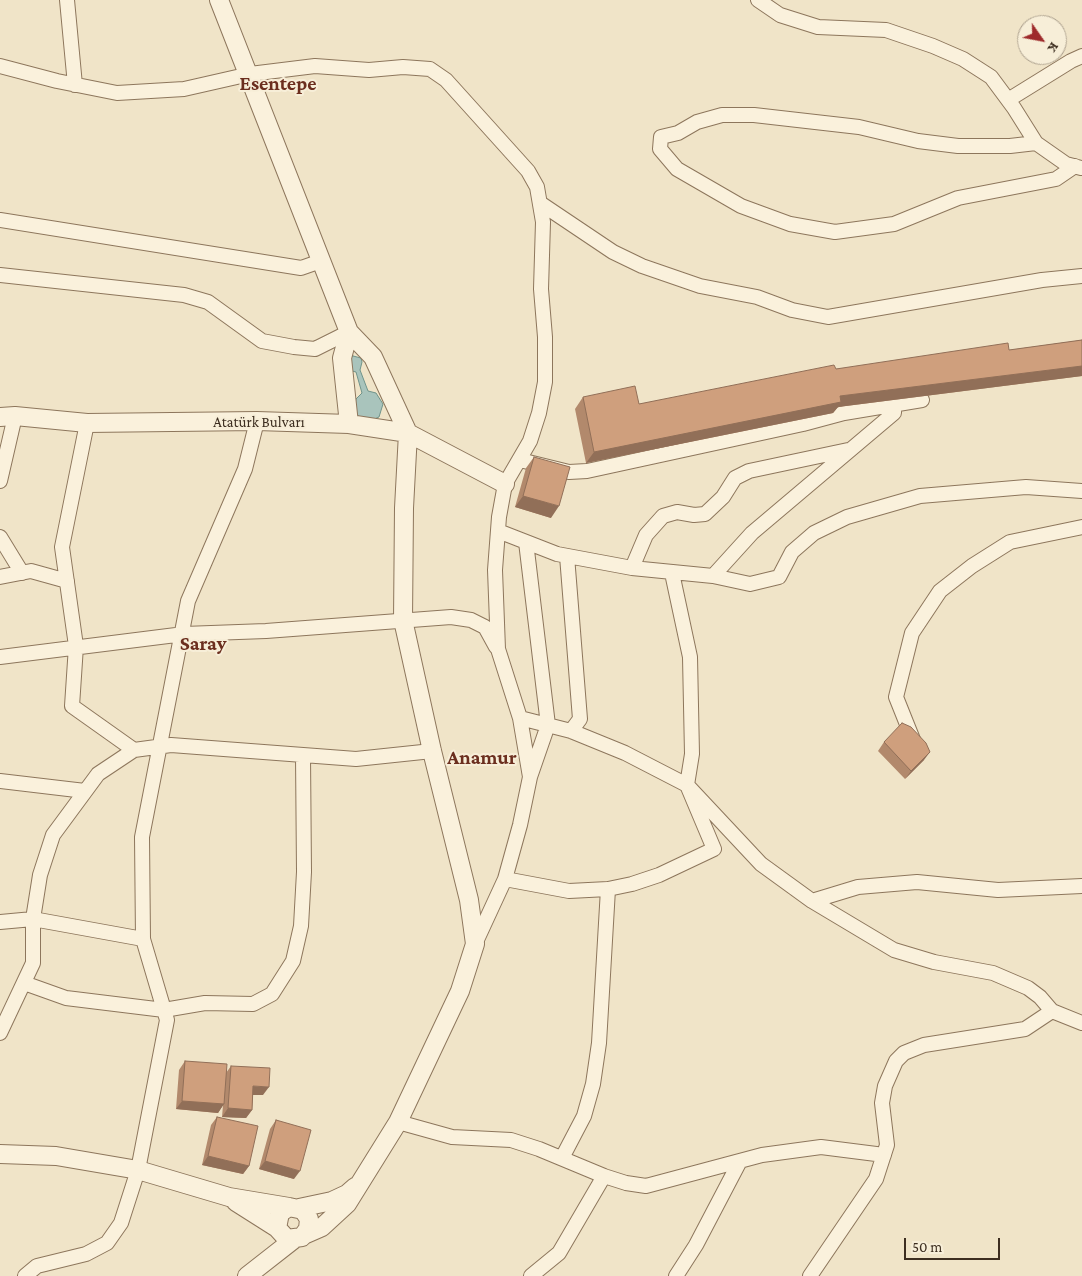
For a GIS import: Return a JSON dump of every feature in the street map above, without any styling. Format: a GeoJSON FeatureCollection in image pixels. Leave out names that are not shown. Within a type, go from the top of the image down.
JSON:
{"type":"FeatureCollection","features":[{"type":"Feature","properties":{"kind":"street"},"geometry":{"type":"LineString","coordinates":[[67,0],[75,84]]}},
{"type":"Feature","properties":{"kind":"street"},"geometry":{"type":"LineString","coordinates":[[219,0],[250,74],[349,332],[373,357],[408,433],[404,508],[403,620],[432,751],[469,900],[475,944]]}},
{"type":"Feature","properties":{"kind":"street"},"geometry":{"type":"LineString","coordinates":[[758,0],[780,16],[818,27],[886,30],[933,46],[963,60],[991,77],[1036,143],[1066,164],[1078,167]]}},
{"type":"Feature","properties":{"kind":"street"},"geometry":{"type":"LineString","coordinates":[[1008,100],[1071,60],[1082,56]]}},
{"type":"Feature","properties":{"kind":"street"},"geometry":{"type":"LineString","coordinates":[[0,66],[117,93],[174,90],[250,74],[315,66],[368,70],[403,67],[430,69],[446,80],[528,171],[537,187],[543,222],[541,289],[545,337],[544,382],[539,413],[520,460],[505,484],[498,531],[495,570],[498,649]]}},
{"type":"Feature","properties":{"kind":"street"},"geometry":{"type":"LineString","coordinates":[[1036,143],[1010,146],[958,146],[918,141],[840,125],[754,115],[722,115],[697,122],[678,133],[661,137],[660,150],[676,169],[741,206],[790,224],[835,232],[894,224],[958,198],[1056,179],[1078,167]]}},
{"type":"Feature","properties":{"kind":"street"},"geometry":{"type":"LineString","coordinates":[[540,203],[613,252],[642,266],[700,286],[757,298],[792,310],[828,317],[1042,280],[1082,276]]}},
{"type":"Feature","properties":{"kind":"street"},"geometry":{"type":"LineString","coordinates":[[0,220],[301,268],[321,262]]}},
{"type":"Feature","properties":{"kind":"street"},"geometry":{"type":"LineString","coordinates":[[0,275],[184,295],[208,302],[262,341],[294,347],[315,349],[349,332]]}},
{"type":"Feature","properties":{"kind":"street"},"geometry":{"type":"LineString","coordinates":[[349,332],[342,358],[350,424]]}},
{"type":"Feature","properties":{"kind":"street"},"geometry":{"type":"LineString","coordinates":[[520,460],[569,472],[587,471],[894,403],[922,400]]}},
{"type":"Feature","properties":{"kind":"street"},"geometry":{"type":"LineString","coordinates":[[713,576],[752,533],[788,501],[828,471],[848,450],[894,412],[894,403]]}},
{"type":"Feature","properties":{"kind":"street"},"geometry":{"type":"LineString","coordinates":[[0,481],[8,416]]}},
{"type":"Feature","properties":{"kind":"street","name":"Atatürk Bulvarı"},"geometry":{"type":"LineString","coordinates":[[8,416],[87,423],[258,421],[350,424],[408,433],[505,484]]}},
{"type":"Feature","properties":{"kind":"street"},"geometry":{"type":"LineString","coordinates":[[25,1276],[37,1266],[86,1254],[107,1243],[121,1223],[138,1170],[167,1020],[144,938],[142,837],[159,747],[184,634],[188,601],[245,469],[258,421]]}},
{"type":"Feature","properties":{"kind":"street"},"geometry":{"type":"LineString","coordinates":[[87,423],[62,547],[76,646],[72,706],[134,750]]}},
{"type":"Feature","properties":{"kind":"street"},"geometry":{"type":"LineString","coordinates":[[632,568],[646,535],[663,516],[677,512],[694,515],[705,514],[723,497],[735,478],[750,471],[848,450]]}},
{"type":"Feature","properties":{"kind":"street"},"geometry":{"type":"LineString","coordinates":[[498,531],[567,556],[632,568],[713,576],[750,584],[779,578],[792,552],[814,533],[847,517],[920,496],[1026,487],[1082,491]]}},
{"type":"Feature","properties":{"kind":"street"},"geometry":{"type":"LineString","coordinates":[[916,747],[896,698],[912,633],[940,591],[972,566],[1010,542],[1082,527]]}},
{"type":"Feature","properties":{"kind":"street"},"geometry":{"type":"LineString","coordinates":[[0,537],[22,572]]}},
{"type":"Feature","properties":{"kind":"street"},"geometry":{"type":"LineString","coordinates":[[247,1276],[299,1237],[322,1227],[335,1218],[347,1204],[398,1122],[460,990],[475,944],[505,879],[520,825],[530,777],[548,725],[526,542]]}},
{"type":"Feature","properties":{"kind":"street"},"geometry":{"type":"LineString","coordinates":[[567,556],[580,719],[570,731]]}},
{"type":"Feature","properties":{"kind":"street"},"geometry":{"type":"LineString","coordinates":[[0,577],[31,571],[67,581]]}},
{"type":"Feature","properties":{"kind":"street"},"geometry":{"type":"LineString","coordinates":[[505,879],[569,891],[608,889],[658,876],[714,849],[687,785],[692,754],[690,657],[672,573]]}},
{"type":"Feature","properties":{"kind":"street"},"geometry":{"type":"LineString","coordinates":[[0,657],[184,634],[266,631],[451,617],[471,620],[485,627],[498,649],[520,718],[530,777]]}},
{"type":"Feature","properties":{"kind":"street"},"geometry":{"type":"LineString","coordinates":[[520,718],[570,731],[625,753],[687,785],[761,864],[812,901],[894,950],[934,962],[993,973],[1028,988],[1040,997],[1052,1011],[1082,1023]]}},
{"type":"Feature","properties":{"kind":"street"},"geometry":{"type":"LineString","coordinates":[[0,1033],[33,963],[33,919],[40,874],[53,834],[98,774],[134,750],[171,745],[356,759],[432,751]]}},
{"type":"Feature","properties":{"kind":"street"},"geometry":{"type":"LineString","coordinates":[[24,983],[66,998],[164,1010],[205,1003],[253,1004],[272,994],[292,961],[301,926],[304,872],[303,756]]}},
{"type":"Feature","properties":{"kind":"street"},"geometry":{"type":"LineString","coordinates":[[0,781],[85,791]]}},
{"type":"Feature","properties":{"kind":"street"},"geometry":{"type":"LineString","coordinates":[[812,901],[858,887],[916,882],[998,890],[1082,886]]}},
{"type":"Feature","properties":{"kind":"street"},"geometry":{"type":"LineString","coordinates":[[562,1158],[584,1116],[593,1084],[599,1043],[608,889]]}},
{"type":"Feature","properties":{"kind":"street"},"geometry":{"type":"LineString","coordinates":[[0,922],[33,919],[144,938]]}},
{"type":"Feature","properties":{"kind":"street"},"geometry":{"type":"LineString","coordinates":[[810,1276],[876,1179],[887,1145],[882,1103],[885,1086],[896,1061],[904,1053],[924,1045],[1025,1029],[1052,1011]]}},
{"type":"Feature","properties":{"kind":"street"},"geometry":{"type":"LineString","coordinates":[[398,1122],[452,1137],[511,1140],[562,1158],[604,1176],[626,1183],[646,1186],[762,1154],[821,1147],[884,1155]]}},
{"type":"Feature","properties":{"kind":"street"},"geometry":{"type":"LineString","coordinates":[[0,1154],[56,1156],[138,1170],[229,1198],[294,1208],[309,1219],[299,1237]]}},
{"type":"Feature","properties":{"kind":"street"},"geometry":{"type":"LineString","coordinates":[[676,1276],[696,1245],[740,1160]]}},
{"type":"Feature","properties":{"kind":"street"},"geometry":{"type":"LineString","coordinates":[[531,1276],[559,1253],[604,1176]]}},
{"type":"Feature","properties":{"kind":"street"},"geometry":{"type":"LineString","coordinates":[[276,1228],[280,1212],[332,1200],[347,1194],[359,1183]]}},
{"type":"Feature","properties":{"kind":"street"},"geometry":{"type":"LineString","coordinates":[[229,1198],[276,1228],[282,1237],[299,1237]]}},
{"type":"Feature","properties":{"kind":"water"},"geometry":{"type":"Polygon","coordinates":[[[353,356],[361,358],[360,370],[368,391],[376,393],[383,404],[379,417],[372,420],[364,420],[357,415],[354,407],[356,399],[362,393],[356,372],[352,371],[349,358],[353,356]]]}},
{"type":"Feature","properties":{"kind":"building"},"geometry":{"type":"Polygon","coordinates":[[[1082,340],[1082,366],[840,396],[841,402],[594,452],[583,397],[635,386],[639,404],[834,365],[836,369],[1008,343],[1009,350],[1082,340]]]}},
{"type":"Feature","properties":{"kind":"building"},"geometry":{"type":"Polygon","coordinates":[[[534,457],[570,467],[559,506],[523,496],[534,457]]]}},
{"type":"Feature","properties":{"kind":"building"},"geometry":{"type":"Polygon","coordinates":[[[902,723],[911,727],[926,743],[930,752],[911,771],[884,742],[902,723]]]}},
{"type":"Feature","properties":{"kind":"building"},"geometry":{"type":"Polygon","coordinates":[[[185,1061],[227,1064],[224,1104],[182,1101],[185,1061]]]}},
{"type":"Feature","properties":{"kind":"building"},"geometry":{"type":"Polygon","coordinates":[[[231,1066],[270,1068],[269,1087],[253,1086],[252,1110],[228,1108],[231,1066]]]}},
{"type":"Feature","properties":{"kind":"building"},"geometry":{"type":"Polygon","coordinates":[[[217,1117],[258,1126],[249,1166],[208,1156],[217,1117]]]}},
{"type":"Feature","properties":{"kind":"building"},"geometry":{"type":"Polygon","coordinates":[[[276,1120],[311,1130],[300,1171],[265,1161],[276,1120]]]}},
{"type":"Feature","properties":{"kind":"district","name":"Esentepe"},"geometry":{"type":"Point","coordinates":[278,84]}},
{"type":"Feature","properties":{"kind":"district","name":"Saray"},"geometry":{"type":"Point","coordinates":[203,644]}},
{"type":"Feature","properties":{"kind":"district","name":"Anamur"},"geometry":{"type":"Point","coordinates":[482,758]}}]}
